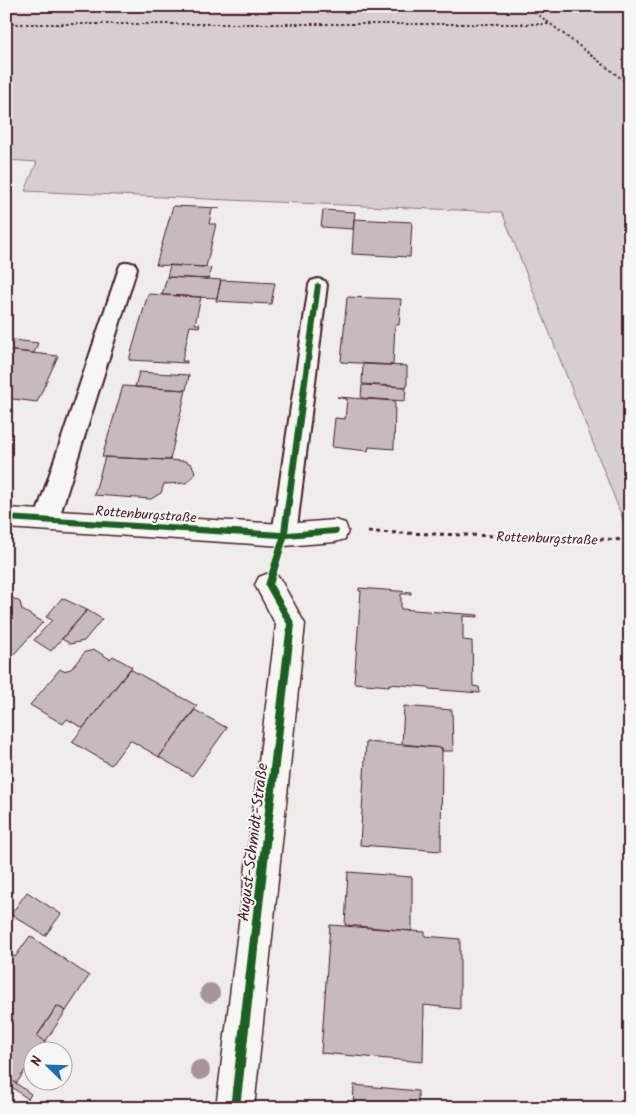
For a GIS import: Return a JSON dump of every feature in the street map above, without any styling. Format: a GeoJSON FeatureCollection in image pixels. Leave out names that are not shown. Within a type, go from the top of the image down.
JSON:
{"type":"FeatureCollection","features":[{"type":"Feature","properties":{"kind":"street","name":"Rottenburgstraße"},"geometry":{"type":"LineString","coordinates":[[6,518],[284,535],[335,531]]}},
{"type":"Feature","properties":{"kind":"street","name":"August-Schmidt-Straße"},"geometry":{"type":"LineString","coordinates":[[235,1108],[291,624],[269,585]]}},
{"type":"Feature","properties":{"kind":"lane"},"geometry":{"type":"LineString","coordinates":[[46,520],[128,268]]}},
{"type":"Feature","properties":{"kind":"lane"},"geometry":{"type":"LineString","coordinates":[[284,535],[318,285]]}},
{"type":"Feature","properties":{"kind":"path"},"geometry":{"type":"LineString","coordinates":[[528,6],[630,85]]}},
{"type":"Feature","properties":{"kind":"path"},"geometry":{"type":"LineString","coordinates":[[6,24],[550,24]]}},
{"type":"Feature","properties":{"kind":"shaded area"},"geometry":{"type":"Polygon","coordinates":[[[6,6],[630,6],[630,537],[502,212],[25,191],[37,162],[6,160],[6,6]]]}},
{"type":"Feature","properties":{"kind":"building"},"geometry":{"type":"Polygon","coordinates":[[[173,206],[220,208],[212,209],[209,224],[216,224],[206,267],[156,265],[173,206]]]}},
{"type":"Feature","properties":{"kind":"building"},"geometry":{"type":"Polygon","coordinates":[[[323,210],[355,212],[353,229],[321,227],[323,210]]]}},
{"type":"Feature","properties":{"kind":"building"},"geometry":{"type":"Polygon","coordinates":[[[354,219],[412,222],[410,257],[352,254],[354,219]]]}},
{"type":"Feature","properties":{"kind":"building"},"geometry":{"type":"Polygon","coordinates":[[[170,265],[211,268],[208,279],[167,277],[170,265]]]}},
{"type":"Feature","properties":{"kind":"building"},"geometry":{"type":"Polygon","coordinates":[[[167,277],[221,280],[217,298],[162,295],[167,277]]]}},
{"type":"Feature","properties":{"kind":"building"},"geometry":{"type":"Polygon","coordinates":[[[221,280],[275,283],[271,304],[216,301],[221,280]]]}},
{"type":"Feature","properties":{"kind":"building"},"geometry":{"type":"Polygon","coordinates":[[[148,294],[201,297],[195,324],[200,324],[199,327],[190,326],[182,361],[187,361],[187,363],[129,360],[148,294]]]}},
{"type":"Feature","properties":{"kind":"building"},"geometry":{"type":"Polygon","coordinates":[[[347,297],[401,299],[399,325],[395,325],[393,365],[341,362],[347,297]]]}},
{"type":"Feature","properties":{"kind":"building"},"geometry":{"type":"Polygon","coordinates":[[[6,339],[38,343],[34,353],[6,350],[6,339]]]}},
{"type":"Feature","properties":{"kind":"building"},"geometry":{"type":"Polygon","coordinates":[[[6,350],[58,356],[37,402],[6,398],[6,350]]]}},
{"type":"Feature","properties":{"kind":"building"},"geometry":{"type":"Polygon","coordinates":[[[363,364],[407,366],[407,387],[362,384],[363,364]]]}},
{"type":"Feature","properties":{"kind":"building"},"geometry":{"type":"Polygon","coordinates":[[[139,372],[189,375],[186,390],[135,387],[139,372]]]}},
{"type":"Feature","properties":{"kind":"building"},"geometry":{"type":"Polygon","coordinates":[[[362,385],[406,387],[405,401],[361,398],[362,385]]]}},
{"type":"Feature","properties":{"kind":"building"},"geometry":{"type":"Polygon","coordinates":[[[123,386],[186,390],[170,460],[102,457],[123,386]]]}},
{"type":"Feature","properties":{"kind":"building"},"geometry":{"type":"Polygon","coordinates":[[[337,397],[395,401],[394,449],[369,447],[368,451],[332,447],[335,418],[345,419],[347,399],[337,397]]]}},
{"type":"Feature","properties":{"kind":"building"},"geometry":{"type":"Polygon","coordinates":[[[105,457],[185,461],[191,464],[195,475],[186,483],[164,484],[161,493],[151,499],[94,495],[105,457]]]}},
{"type":"Feature","properties":{"kind":"building"},"geometry":{"type":"Polygon","coordinates":[[[359,588],[411,592],[411,594],[401,594],[401,609],[478,615],[478,617],[463,616],[463,640],[472,641],[473,686],[479,687],[480,693],[429,689],[428,687],[354,683],[361,591],[359,591],[359,588]]]}},
{"type":"Feature","properties":{"kind":"building"},"geometry":{"type":"Polygon","coordinates":[[[9,596],[20,602],[22,610],[43,622],[6,663],[6,599],[9,596]]]}},
{"type":"Feature","properties":{"kind":"building"},"geometry":{"type":"Polygon","coordinates":[[[62,598],[87,610],[51,651],[34,640],[52,620],[46,617],[62,598]]]}},
{"type":"Feature","properties":{"kind":"building"},"geometry":{"type":"Polygon","coordinates":[[[87,610],[102,619],[84,641],[70,644],[62,639],[87,610]]]}},
{"type":"Feature","properties":{"kind":"building"},"geometry":{"type":"Polygon","coordinates":[[[95,650],[110,659],[113,656],[132,667],[83,728],[67,719],[63,724],[30,705],[60,669],[63,671],[71,669],[85,652],[95,650]]]}},
{"type":"Feature","properties":{"kind":"building"},"geometry":{"type":"Polygon","coordinates":[[[130,669],[197,706],[159,757],[130,740],[111,765],[72,742],[130,669]]]}},
{"type":"Feature","properties":{"kind":"building"},"geometry":{"type":"Polygon","coordinates":[[[404,706],[452,710],[453,751],[402,744],[404,706]]]}},
{"type":"Feature","properties":{"kind":"building"},"geometry":{"type":"Polygon","coordinates":[[[195,710],[227,728],[192,776],[159,757],[195,710]]]}},
{"type":"Feature","properties":{"kind":"building"},"geometry":{"type":"Polygon","coordinates":[[[366,742],[442,748],[441,851],[360,845],[366,742]]]}},
{"type":"Feature","properties":{"kind":"building"},"geometry":{"type":"Polygon","coordinates":[[[348,872],[412,877],[412,931],[345,925],[348,872]]]}},
{"type":"Feature","properties":{"kind":"building"},"geometry":{"type":"Polygon","coordinates":[[[27,892],[61,914],[45,936],[11,914],[27,892]]]}},
{"type":"Feature","properties":{"kind":"building"},"geometry":{"type":"Polygon","coordinates":[[[330,925],[425,932],[425,936],[460,939],[460,1009],[424,1005],[423,1062],[321,1053],[330,925]]]}},
{"type":"Feature","properties":{"kind":"building"},"geometry":{"type":"Polygon","coordinates":[[[30,936],[89,976],[66,1011],[57,1006],[37,1036],[45,1042],[22,1042],[22,1075],[16,1084],[6,1076],[6,952],[15,957],[30,936]]]}},
{"type":"Feature","properties":{"kind":"building"},"geometry":{"type":"Polygon","coordinates":[[[57,1006],[66,1011],[45,1042],[37,1036],[57,1006]]]}},
{"type":"Feature","properties":{"kind":"building"},"geometry":{"type":"Polygon","coordinates":[[[6,1076],[22,1088],[22,1092],[31,1094],[28,1099],[13,1088],[6,1098],[6,1076]]]}},
{"type":"Feature","properties":{"kind":"building"},"geometry":{"type":"Polygon","coordinates":[[[354,1085],[418,1091],[418,1108],[353,1108],[354,1085]]]}},
{"type":"Feature","properties":{"kind":"cycle path"},"geometry":{"type":"LineString","coordinates":[[235,1108],[291,624],[269,585],[284,535],[318,285]]}},
{"type":"Feature","properties":{"kind":"cycle path"},"geometry":{"type":"LineString","coordinates":[[6,518],[284,535],[335,531]]}}]}
